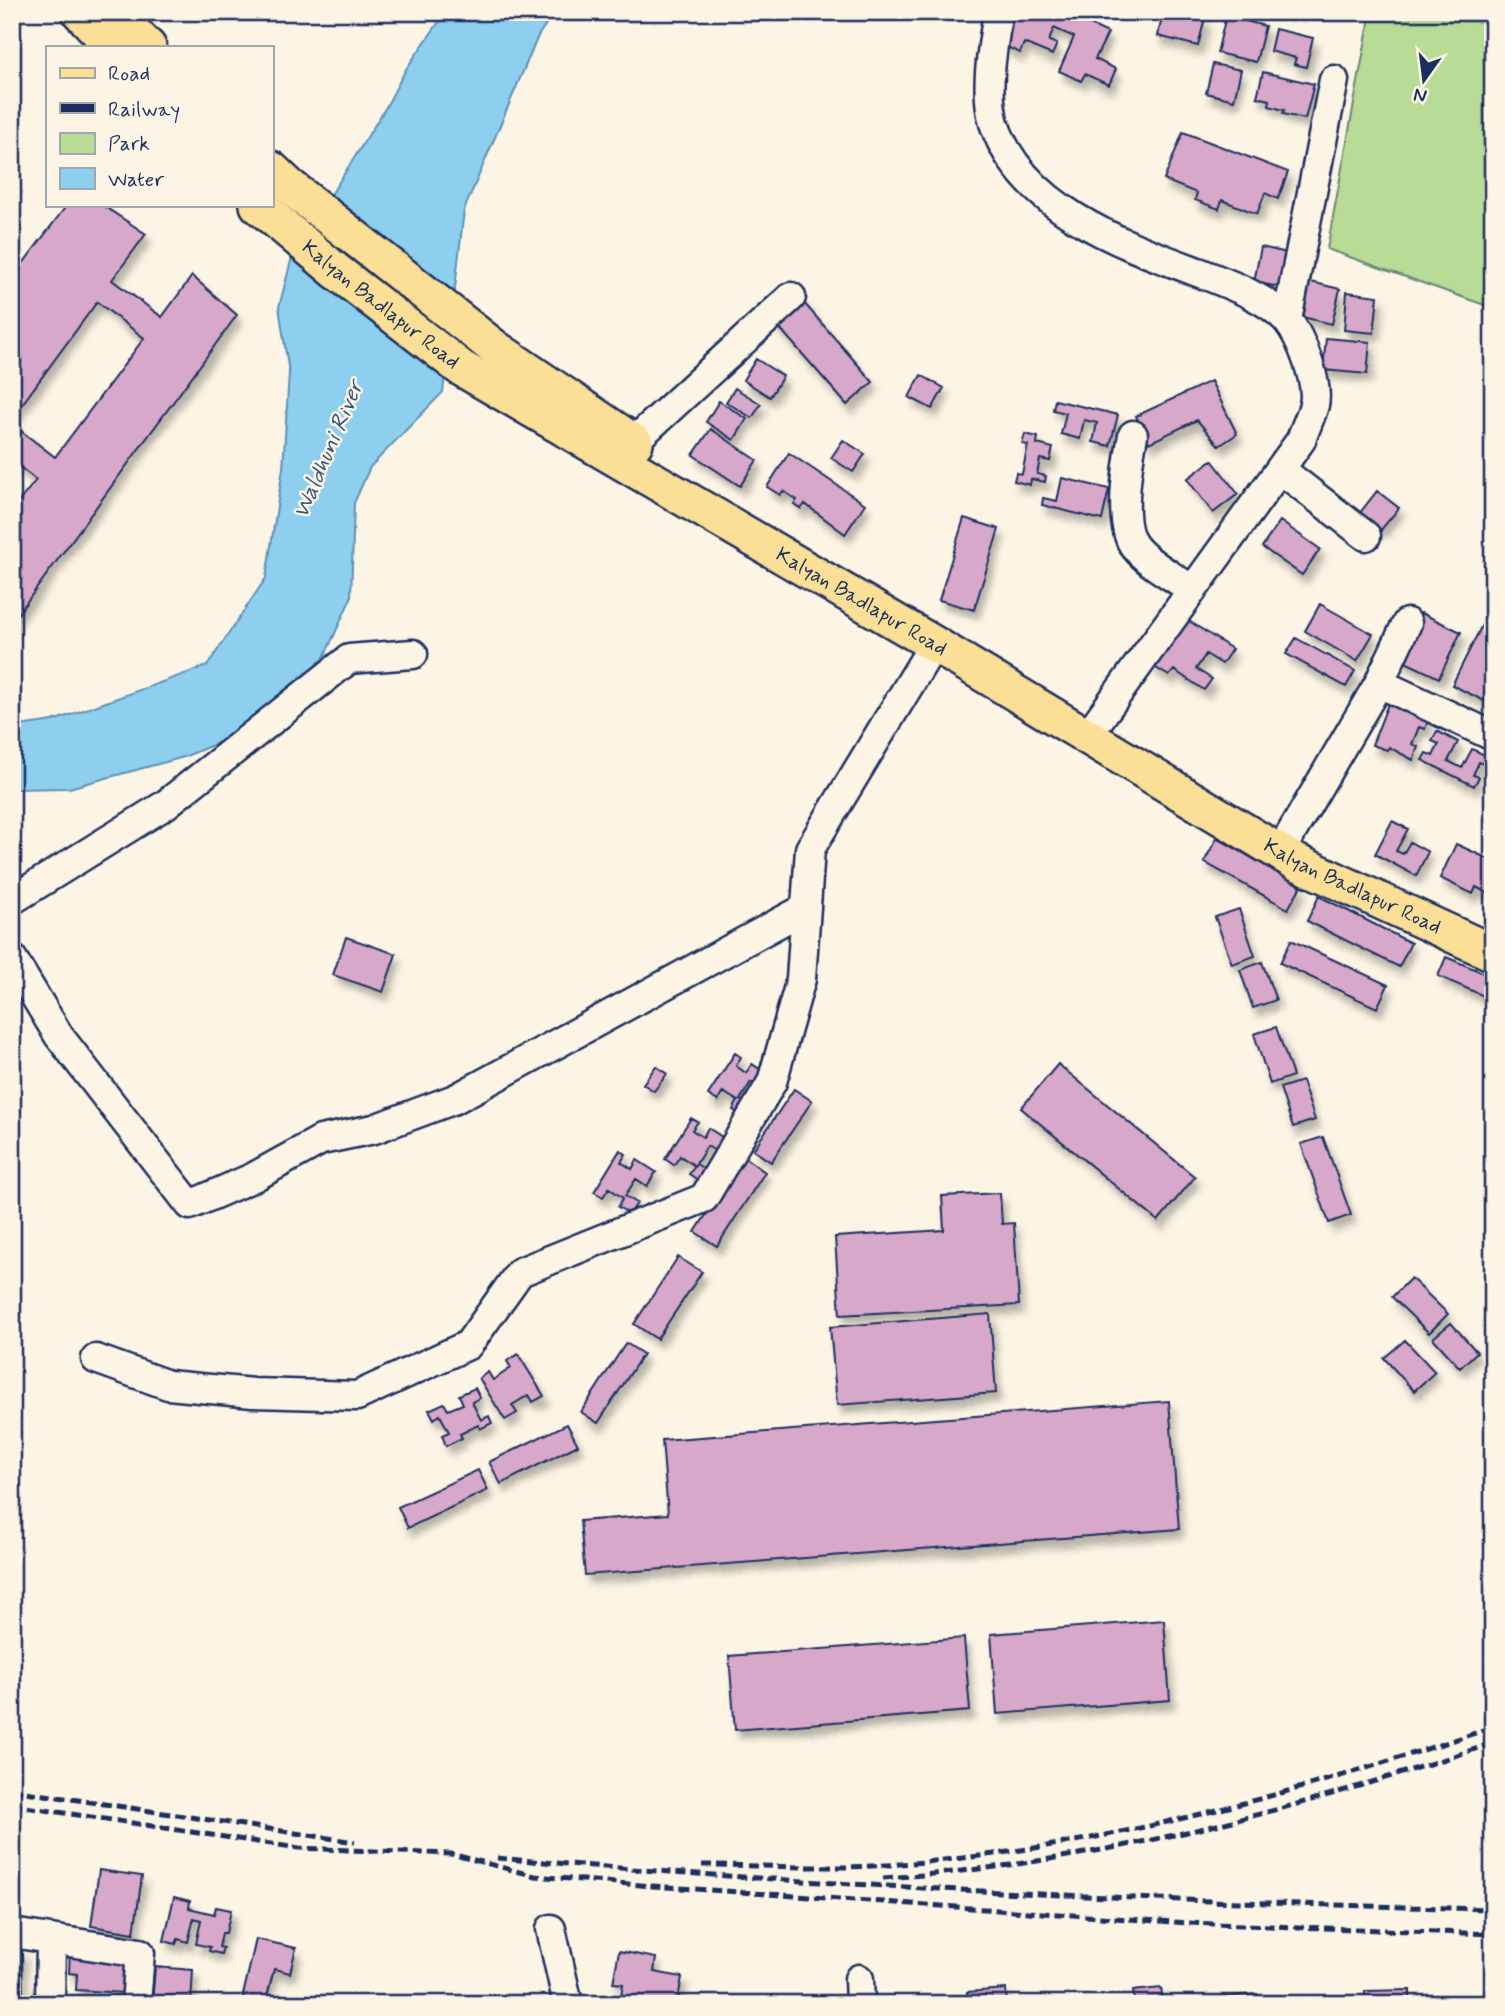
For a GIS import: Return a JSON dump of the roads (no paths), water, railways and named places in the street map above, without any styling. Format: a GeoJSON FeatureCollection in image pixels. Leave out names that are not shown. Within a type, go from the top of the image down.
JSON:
{"type":"FeatureCollection","features":[{"type":"Feature","properties":{"kind":"main road"},"geometry":{"type":"LineString","coordinates":[[80,12],[112,46]]}},
{"type":"Feature","properties":{"kind":"main road"},"geometry":{"type":"LineString","coordinates":[[113,12],[147,46]]}},
{"type":"Feature","properties":{"kind":"main road","name":"Kalyan Badlapur Road"},"geometry":{"type":"LineString","coordinates":[[280,177],[625,449],[934,643],[1290,835],[1415,896],[1493,928]]}},
{"type":"Feature","properties":{"kind":"main road","name":"Kalyan Badlapur Road"},"geometry":{"type":"LineString","coordinates":[[261,208],[461,368],[625,449],[1093,728],[1294,861],[1493,953]]}},
{"type":"Feature","properties":{"kind":"street"},"geometry":{"type":"LineString","coordinates":[[998,12],[989,58],[994,122],[1010,157],[1031,181],[1079,221],[1132,248],[1242,289],[1287,320],[1311,365],[1315,402],[1301,440],[1093,728]]}},
{"type":"Feature","properties":{"kind":"street"},"geometry":{"type":"LineString","coordinates":[[1287,320],[1334,80]]}},
{"type":"Feature","properties":{"kind":"street"},"geometry":{"type":"LineString","coordinates":[[625,449],[791,297]]}},
{"type":"Feature","properties":{"kind":"street"},"geometry":{"type":"LineString","coordinates":[[1133,435],[1128,464],[1127,529],[1133,546],[1191,590]]}},
{"type":"Feature","properties":{"kind":"street"},"geometry":{"type":"LineString","coordinates":[[1279,469],[1366,536]]}},
{"type":"Feature","properties":{"kind":"street"},"geometry":{"type":"LineString","coordinates":[[1290,835],[1379,683],[1407,623]]}},
{"type":"Feature","properties":{"kind":"street"},"geometry":{"type":"LineString","coordinates":[[96,1359],[167,1385],[253,1393],[357,1396],[468,1345],[520,1272],[704,1198],[772,1082],[801,979],[810,849],[934,643]]}},
{"type":"Feature","properties":{"kind":"street"},"geometry":{"type":"LineString","coordinates":[[12,900],[165,805],[349,659],[413,654]]}},
{"type":"Feature","properties":{"kind":"street"},"geometry":{"type":"LineString","coordinates":[[1379,683],[1493,736]]}},
{"type":"Feature","properties":{"kind":"street"},"geometry":{"type":"LineString","coordinates":[[12,958],[59,1036],[190,1205],[254,1177],[321,1140],[374,1129],[455,1099],[806,908]]}},
{"type":"Feature","properties":{"kind":"street"},"geometry":{"type":"LineString","coordinates":[[551,1928],[568,2004]]}},
{"type":"Feature","properties":{"kind":"street"},"geometry":{"type":"LineString","coordinates":[[12,1933],[140,1953],[136,2004]]}},
{"type":"Feature","properties":{"kind":"street"},"geometry":{"type":"LineString","coordinates":[[50,2004],[51,1940]]}},
{"type":"Feature","properties":{"kind":"water","name":"Waldhuni River"},"geometry":{"type":"Polygon","coordinates":[[[446,12],[554,12],[538,36],[464,210],[443,392],[370,467],[354,503],[351,598],[321,664],[274,719],[184,757],[69,788],[12,789],[12,727],[53,721],[207,666],[266,578],[283,468],[289,373],[279,307],[292,257],[386,107],[406,69],[446,12]]]}},
{"type":"Feature","properties":{"kind":"railway"},"geometry":{"type":"LineString","coordinates":[[702,1865],[871,1866],[1029,1849],[1108,1835],[1264,1798],[1493,1727]]}},
{"type":"Feature","properties":{"kind":"railway"},"geometry":{"type":"LineString","coordinates":[[883,1878],[1040,1861],[1192,1831],[1343,1791],[1493,1743]]}},
{"type":"Feature","properties":{"kind":"railway"},"geometry":{"type":"LineString","coordinates":[[12,1790],[355,1842]]}},
{"type":"Feature","properties":{"kind":"railway"},"geometry":{"type":"LineString","coordinates":[[12,1805],[298,1848],[451,1854],[535,1876],[1187,1923],[1493,1934]]}},
{"type":"Feature","properties":{"kind":"railway"},"geometry":{"type":"LineString","coordinates":[[497,1858],[995,1892],[1493,1909]]}}]}
